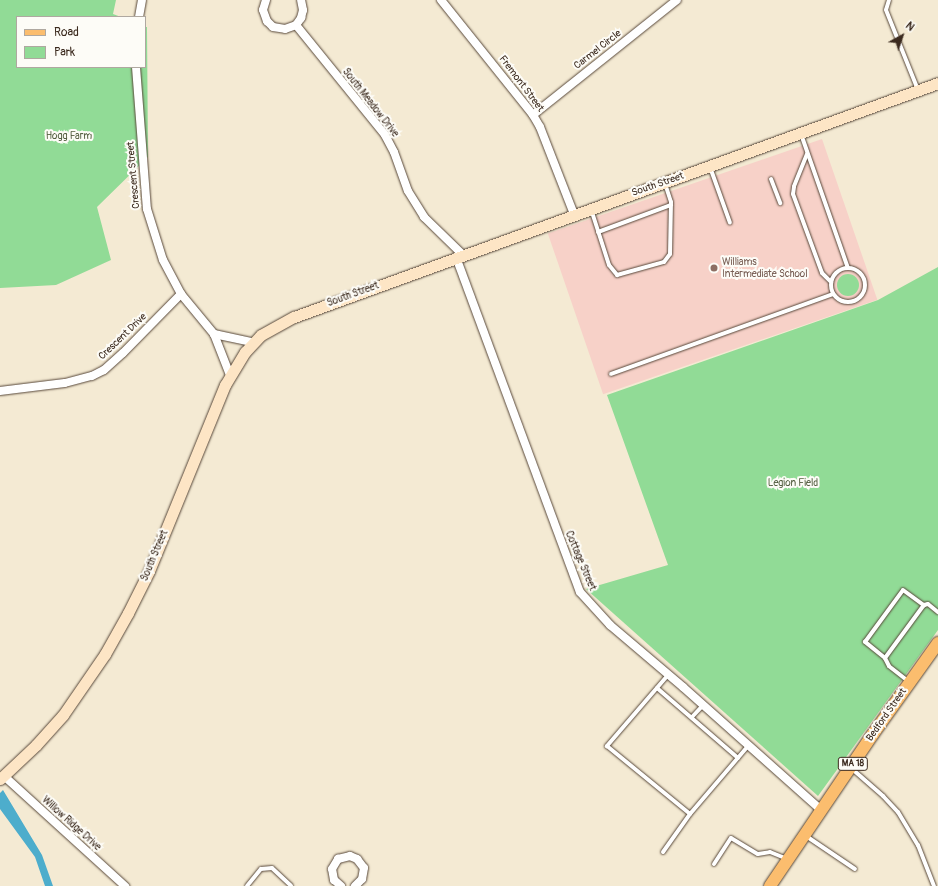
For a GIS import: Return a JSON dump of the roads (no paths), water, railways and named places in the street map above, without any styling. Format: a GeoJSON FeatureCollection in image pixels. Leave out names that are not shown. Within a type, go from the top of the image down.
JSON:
{"type":"FeatureCollection","features":[{"type":"Feature","properties":{"kind":"main road","name":"Bedford Street"},"geometry":{"type":"LineString","coordinates":[[770,886],[804,834],[938,643]]}},
{"type":"Feature","properties":{"kind":"street"},"geometry":{"type":"LineString","coordinates":[[139,16],[142,0]]}},
{"type":"Feature","properties":{"kind":"street"},"geometry":{"type":"LineString","coordinates":[[266,0],[264,14],[270,24],[277,28],[285,29],[296,25],[303,14],[301,0]]}},
{"type":"Feature","properties":{"kind":"street","name":"Fremont Street"},"geometry":{"type":"LineString","coordinates":[[442,0],[533,114],[540,127],[574,214]]}},
{"type":"Feature","properties":{"kind":"street","name":"Carmel Circle"},"geometry":{"type":"LineString","coordinates":[[533,114],[678,0]]}},
{"type":"Feature","properties":{"kind":"street","name":"South Meadow Drive"},"geometry":{"type":"LineString","coordinates":[[296,25],[385,135],[394,152],[408,191],[424,217],[460,256]]}},
{"type":"Feature","properties":{"kind":"street","name":"Crescent Street"},"geometry":{"type":"LineString","coordinates":[[136,68],[147,209],[163,260],[181,294],[214,334],[230,374]]}},
{"type":"Feature","properties":{"kind":"street","name":"South Street"},"geometry":{"type":"LineString","coordinates":[[2,778],[36,745],[63,715],[86,684],[117,634],[148,571],[230,374],[253,342],[271,329],[294,317],[938,83]]}},
{"type":"Feature","properties":{"kind":"street","name":"Cottage Street"},"geometry":{"type":"LineString","coordinates":[[460,256],[580,592],[610,625],[668,674],[821,810]]}},
{"type":"Feature","properties":{"kind":"street","name":"Crescent Drive"},"geometry":{"type":"LineString","coordinates":[[0,391],[65,383],[92,376],[104,370],[123,354],[181,294]]}},
{"type":"Feature","properties":{"kind":"street"},"geometry":{"type":"LineString","coordinates":[[214,334],[253,342]]}},
{"type":"Feature","properties":{"kind":"street","name":"Willow Ridge Drive"},"geometry":{"type":"LineString","coordinates":[[2,778],[125,886]]}},
{"type":"Feature","properties":{"kind":"street"},"geometry":{"type":"LineString","coordinates":[[338,885],[332,873],[333,865],[342,857],[350,856],[357,859],[364,868],[362,879],[355,886]]}},
{"type":"Feature","properties":{"kind":"lane"},"geometry":{"type":"LineString","coordinates":[[889,0],[886,10],[918,91]]}},
{"type":"Feature","properties":{"kind":"lane"},"geometry":{"type":"LineString","coordinates":[[800,134],[848,268]]}},
{"type":"Feature","properties":{"kind":"lane"},"geometry":{"type":"LineString","coordinates":[[807,154],[794,187],[793,194],[822,273],[831,282],[833,294],[841,301],[846,302],[857,300],[861,297],[865,286],[859,272],[848,268],[837,272],[831,282]]}},
{"type":"Feature","properties":{"kind":"lane"},"geometry":{"type":"LineString","coordinates":[[710,167],[730,222]]}},
{"type":"Feature","properties":{"kind":"lane"},"geometry":{"type":"LineString","coordinates":[[771,179],[780,204]]}},
{"type":"Feature","properties":{"kind":"lane"},"geometry":{"type":"LineString","coordinates":[[591,208],[609,265],[617,275],[664,262],[670,254],[671,205],[665,183]]}},
{"type":"Feature","properties":{"kind":"lane"},"geometry":{"type":"LineString","coordinates":[[598,232],[671,205]]}},
{"type":"Feature","properties":{"kind":"lane"},"geometry":{"type":"LineString","coordinates":[[611,374],[833,294]]}},
{"type":"Feature","properties":{"kind":"lane"},"geometry":{"type":"LineString","coordinates":[[910,682],[889,666],[885,658],[865,642],[903,590],[924,605],[928,604],[938,612]]}},
{"type":"Feature","properties":{"kind":"lane"},"geometry":{"type":"LineString","coordinates":[[885,658],[924,605]]}},
{"type":"Feature","properties":{"kind":"lane"},"geometry":{"type":"LineString","coordinates":[[668,674],[607,746],[690,814]]}},
{"type":"Feature","properties":{"kind":"lane"},"geometry":{"type":"LineString","coordinates":[[657,688],[738,758]]}},
{"type":"Feature","properties":{"kind":"lane"},"geometry":{"type":"LineString","coordinates":[[692,717],[703,705]]}},
{"type":"Feature","properties":{"kind":"lane"},"geometry":{"type":"LineString","coordinates":[[663,852],[690,814],[748,746]]}},
{"type":"Feature","properties":{"kind":"lane"},"geometry":{"type":"LineString","coordinates":[[851,767],[884,796],[898,812],[912,834],[934,886]]}},
{"type":"Feature","properties":{"kind":"lane"},"geometry":{"type":"LineString","coordinates":[[804,834],[855,869]]}},
{"type":"Feature","properties":{"kind":"lane"},"geometry":{"type":"LineString","coordinates":[[714,864],[731,838],[758,854],[770,852],[787,859]]}},
{"type":"Feature","properties":{"kind":"lane"},"geometry":{"type":"LineString","coordinates":[[247,886],[261,869],[272,868],[291,886]]}},
{"type":"Feature","properties":{"kind":"lane"},"geometry":{"type":"LineString","coordinates":[[931,876],[938,883]]}},
{"type":"Feature","properties":{"kind":"water"},"geometry":{"type":"Polygon","coordinates":[[[3,790],[42,855],[53,886],[45,886],[35,857],[0,809],[0,793],[3,790]]]}},
{"type":"Feature","properties":{"kind":"place","name":"Williams Intermediate School"},"geometry":{"type":"Point","coordinates":[714,268]}},
{"type":"Feature","properties":{"kind":"park label","name":"Hogg Farm"},"geometry":{"type":"Point","coordinates":[69,137]}},
{"type":"Feature","properties":{"kind":"park label","name":"Legion Field"},"geometry":{"type":"Point","coordinates":[793,484]}}]}
